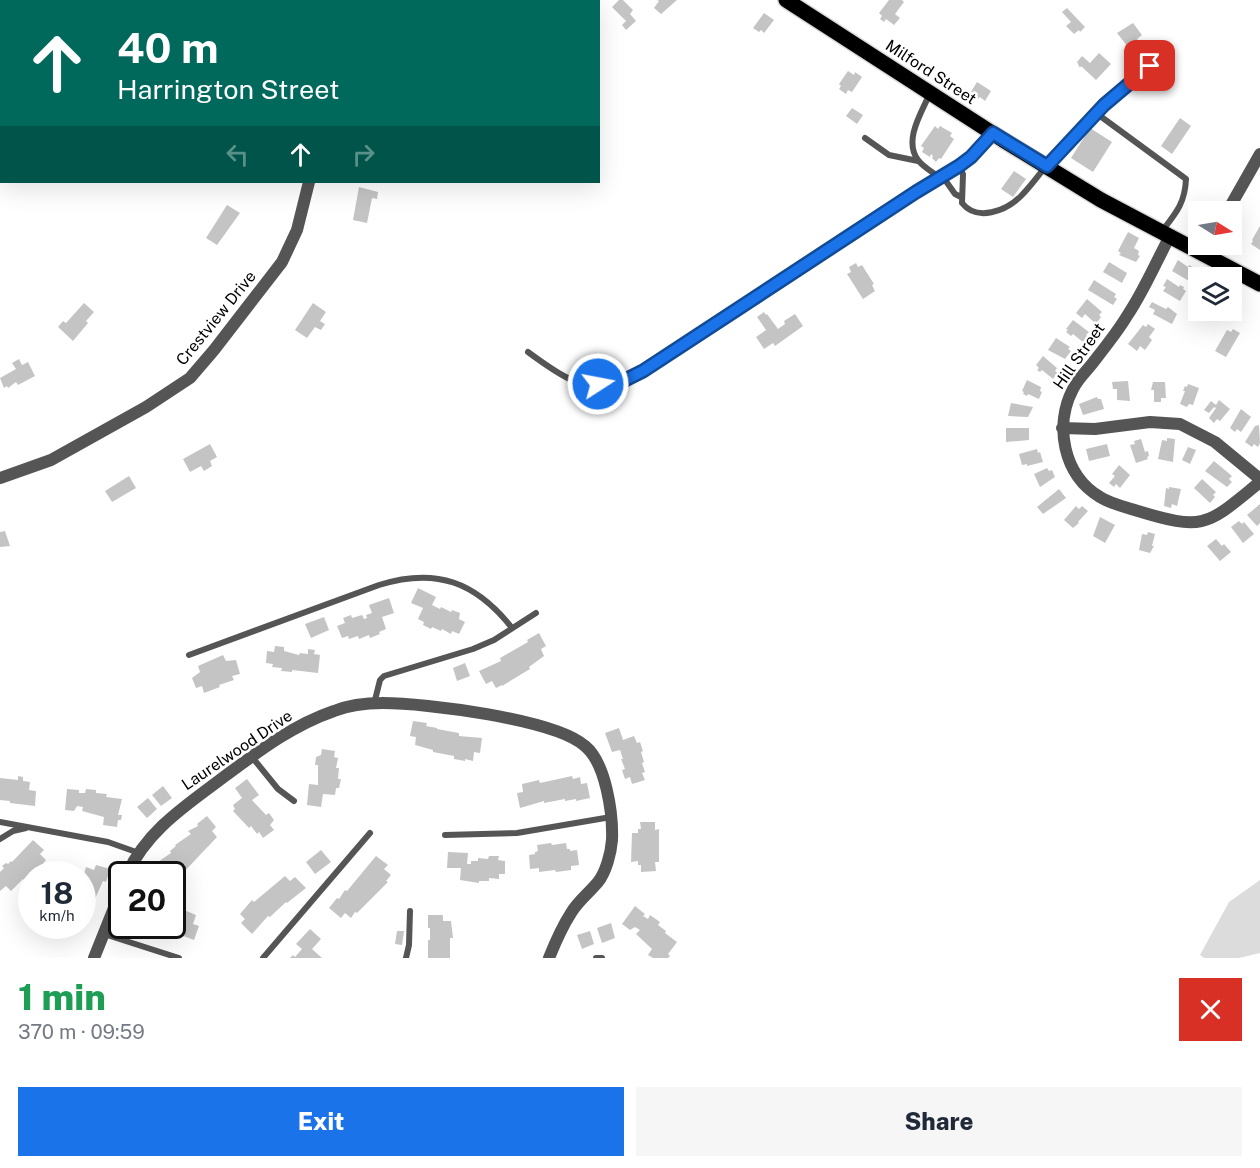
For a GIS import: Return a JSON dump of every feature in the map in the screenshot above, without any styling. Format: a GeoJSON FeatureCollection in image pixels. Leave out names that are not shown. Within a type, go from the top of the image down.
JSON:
{"type":"FeatureCollection","features":[{"type":"Feature","properties":{"kind":"main road","name":"Milford Street"},"geometry":{"type":"LineString","coordinates":[[786,0],[1101,200],[1166,234],[1188,242]]}},
{"type":"Feature","properties":{"kind":"main road","name":"Milford Street"},"geometry":{"type":"LineString","coordinates":[[1214,255],[1260,284]]}},
{"type":"Feature","properties":{"kind":"street"},"geometry":{"type":"LineString","coordinates":[[1051,169],[1096,113],[1150,66]]}},
{"type":"Feature","properties":{"kind":"street"},"geometry":{"type":"LineString","coordinates":[[669,353],[959,166],[971,157],[993,133]]}},
{"type":"Feature","properties":{"kind":"street"},"geometry":{"type":"LineString","coordinates":[[1233,201],[1260,153]]}},
{"type":"Feature","properties":{"kind":"street","name":"Crestview Drive"},"geometry":{"type":"LineString","coordinates":[[0,478],[51,460],[190,378],[282,262],[297,230],[309,183]]}},
{"type":"Feature","properties":{"kind":"street","name":"Hill Street"},"geometry":{"type":"LineString","coordinates":[[1166,234],[1128,315],[1073,388],[1063,416],[1062,428],[1068,458],[1076,474],[1099,497],[1158,517],[1194,524],[1222,513],[1260,481]]}},
{"type":"Feature","properties":{"kind":"street"},"geometry":{"type":"LineString","coordinates":[[1062,428],[1095,429],[1150,422],[1180,424],[1215,442],[1260,481]]}},
{"type":"Feature","properties":{"kind":"street","name":"Laurelwood Drive"},"geometry":{"type":"LineString","coordinates":[[134,861],[163,824],[180,809],[285,734],[334,711],[362,704],[436,705],[520,722],[572,738],[586,746],[595,758],[607,793],[611,816],[612,841],[606,865],[599,881],[571,912],[549,958]]}},
{"type":"Feature","properties":{"kind":"street"},"geometry":{"type":"LineString","coordinates":[[94,958],[108,923]]}},
{"type":"Feature","properties":{"kind":"lane"},"geometry":{"type":"LineString","coordinates":[[918,161],[911,146],[914,130],[930,93]]}},
{"type":"Feature","properties":{"kind":"lane"},"geometry":{"type":"LineString","coordinates":[[1096,113],[1186,179],[1185,194],[1180,208],[1166,234]]}},
{"type":"Feature","properties":{"kind":"lane"},"geometry":{"type":"LineString","coordinates":[[865,138],[889,156],[918,161],[942,177],[955,195],[961,197]]}},
{"type":"Feature","properties":{"kind":"lane"},"geometry":{"type":"LineString","coordinates":[[959,166],[963,174],[962,203],[971,212],[982,214],[1011,204],[1051,169]]}},
{"type":"Feature","properties":{"kind":"lane"},"geometry":{"type":"LineString","coordinates":[[528,352],[574,382],[598,384],[625,380],[669,353]]}},
{"type":"Feature","properties":{"kind":"lane"},"geometry":{"type":"LineString","coordinates":[[189,655],[379,585],[417,576],[435,577],[453,582],[473,592],[499,611],[512,628]]}},
{"type":"Feature","properties":{"kind":"lane"},"geometry":{"type":"LineString","coordinates":[[374,704],[380,680],[384,676],[473,649],[494,640],[536,612]]}},
{"type":"Feature","properties":{"kind":"lane"},"geometry":{"type":"LineString","coordinates":[[252,756],[278,789],[294,801]]}},
{"type":"Feature","properties":{"kind":"lane"},"geometry":{"type":"LineString","coordinates":[[445,835],[517,833],[611,816]]}},
{"type":"Feature","properties":{"kind":"lane"},"geometry":{"type":"LineString","coordinates":[[0,822],[108,842],[139,853]]}},
{"type":"Feature","properties":{"kind":"lane"},"geometry":{"type":"LineString","coordinates":[[0,839],[13,831],[30,827]]}},
{"type":"Feature","properties":{"kind":"lane"},"geometry":{"type":"LineString","coordinates":[[263,958],[370,833]]}},
{"type":"Feature","properties":{"kind":"lane"},"geometry":{"type":"LineString","coordinates":[[406,958],[409,945],[410,911]]}},
{"type":"Feature","properties":{"kind":"lane"},"geometry":{"type":"LineString","coordinates":[[104,933],[178,958]]}},
{"type":"Feature","properties":{"kind":"lane"},"geometry":{"type":"LineString","coordinates":[[596,958],[602,958]]}},
{"type":"Feature","properties":{"kind":"shaded area"},"geometry":{"type":"Polygon","coordinates":[[[1260,880],[1260,953],[1239,958],[1204,958],[1200,955],[1229,902],[1260,880]]]}},
{"type":"Feature","properties":{"kind":"building"},"geometry":{"type":"Polygon","coordinates":[[[619,0],[623,0],[633,10],[630,14],[636,21],[626,30],[622,25],[626,21],[612,7],[619,0]]]}},
{"type":"Feature","properties":{"kind":"building"},"geometry":{"type":"Polygon","coordinates":[[[657,0],[677,0],[661,14],[654,8],[659,1],[657,0]]]}},
{"type":"Feature","properties":{"kind":"building"},"geometry":{"type":"Polygon","coordinates":[[[889,0],[904,2],[895,14],[900,18],[894,25],[886,19],[884,22],[880,19],[882,16],[879,13],[889,0]]]}},
{"type":"Feature","properties":{"kind":"building"},"geometry":{"type":"Polygon","coordinates":[[[1067,8],[1085,27],[1080,32],[1079,30],[1074,34],[1066,26],[1071,22],[1062,12],[1067,8]]]}},
{"type":"Feature","properties":{"kind":"building"},"geometry":{"type":"Polygon","coordinates":[[[764,13],[774,20],[764,33],[753,28],[764,13]]]}},
{"type":"Feature","properties":{"kind":"building"},"geometry":{"type":"Polygon","coordinates":[[[1133,23],[1142,35],[1137,39],[1140,43],[1134,48],[1131,44],[1128,47],[1117,33],[1133,23]]]}},
{"type":"Feature","properties":{"kind":"building"},"geometry":{"type":"Polygon","coordinates":[[[1099,53],[1111,64],[1096,80],[1081,66],[1080,68],[1077,62],[1082,56],[1090,63],[1099,53]]]}},
{"type":"Feature","properties":{"kind":"building"},"geometry":{"type":"Polygon","coordinates":[[[848,71],[854,75],[855,72],[862,77],[852,92],[848,90],[846,94],[839,89],[841,86],[839,84],[848,71]]]}},
{"type":"Feature","properties":{"kind":"building"},"geometry":{"type":"Polygon","coordinates":[[[977,82],[991,91],[985,101],[980,97],[978,99],[971,92],[977,82]]]}},
{"type":"Feature","properties":{"kind":"building"},"geometry":{"type":"Polygon","coordinates":[[[852,108],[863,115],[857,124],[846,116],[852,108]]]}},
{"type":"Feature","properties":{"kind":"building"},"geometry":{"type":"Polygon","coordinates":[[[1180,118],[1191,126],[1172,154],[1161,146],[1180,118]]]}},
{"type":"Feature","properties":{"kind":"building"},"geometry":{"type":"Polygon","coordinates":[[[935,126],[938,129],[940,126],[952,133],[950,136],[954,139],[941,159],[939,158],[936,162],[931,154],[930,157],[922,152],[924,148],[921,146],[935,126]]]}},
{"type":"Feature","properties":{"kind":"building"},"geometry":{"type":"Polygon","coordinates":[[[1090,128],[1112,142],[1093,172],[1071,158],[1090,128]]]}},
{"type":"Feature","properties":{"kind":"building"},"geometry":{"type":"Polygon","coordinates":[[[1014,171],[1026,179],[1013,197],[1001,189],[1014,171]]]}},
{"type":"Feature","properties":{"kind":"building"},"geometry":{"type":"Polygon","coordinates":[[[359,187],[378,192],[377,199],[372,198],[367,223],[353,220],[359,187]]]}},
{"type":"Feature","properties":{"kind":"building"},"geometry":{"type":"Polygon","coordinates":[[[227,205],[240,213],[217,245],[206,238],[227,205]]]}},
{"type":"Feature","properties":{"kind":"building"},"geometry":{"type":"Polygon","coordinates":[[[1260,226],[1260,250],[1251,244],[1260,226]]]}},
{"type":"Feature","properties":{"kind":"building"},"geometry":{"type":"Polygon","coordinates":[[[1128,232],[1139,238],[1134,248],[1139,251],[1140,256],[1136,262],[1119,255],[1121,253],[1118,251],[1128,232]]]}},
{"type":"Feature","properties":{"kind":"building"},"geometry":{"type":"Polygon","coordinates":[[[1178,260],[1188,267],[1188,280],[1172,271],[1178,260]]]}},
{"type":"Feature","properties":{"kind":"building"},"geometry":{"type":"Polygon","coordinates":[[[1109,262],[1127,273],[1122,283],[1103,272],[1109,262]]]}},
{"type":"Feature","properties":{"kind":"building"},"geometry":{"type":"Polygon","coordinates":[[[856,263],[858,267],[862,265],[874,284],[872,285],[875,291],[863,299],[847,274],[851,272],[849,267],[856,263]]]}},
{"type":"Feature","properties":{"kind":"building"},"geometry":{"type":"Polygon","coordinates":[[[1167,279],[1179,287],[1180,285],[1184,287],[1186,291],[1180,301],[1163,291],[1167,279]]]}},
{"type":"Feature","properties":{"kind":"building"},"geometry":{"type":"Polygon","coordinates":[[[1094,280],[1116,294],[1114,297],[1117,299],[1113,305],[1088,290],[1094,280]]]}},
{"type":"Feature","properties":{"kind":"building"},"geometry":{"type":"Polygon","coordinates":[[[1087,299],[1102,312],[1096,324],[1085,314],[1082,318],[1076,313],[1087,299]]]}},
{"type":"Feature","properties":{"kind":"building"},"geometry":{"type":"Polygon","coordinates":[[[1152,302],[1166,309],[1168,307],[1177,314],[1172,324],[1153,314],[1155,310],[1149,307],[1152,302]]]}},
{"type":"Feature","properties":{"kind":"building"},"geometry":{"type":"Polygon","coordinates":[[[84,303],[94,312],[73,341],[58,327],[63,321],[66,323],[84,303]]]}},
{"type":"Feature","properties":{"kind":"building"},"geometry":{"type":"Polygon","coordinates":[[[313,303],[326,312],[320,321],[325,324],[321,330],[315,327],[307,338],[295,330],[313,303]]]}},
{"type":"Feature","properties":{"kind":"building"},"geometry":{"type":"Polygon","coordinates":[[[764,312],[778,329],[785,324],[784,321],[795,314],[803,326],[775,346],[773,343],[764,349],[756,337],[766,330],[757,317],[764,312]]]}},
{"type":"Feature","properties":{"kind":"building"},"geometry":{"type":"Polygon","coordinates":[[[1073,320],[1089,332],[1086,335],[1089,337],[1084,343],[1073,334],[1071,336],[1066,332],[1073,320]]]}},
{"type":"Feature","properties":{"kind":"building"},"geometry":{"type":"Polygon","coordinates":[[[1148,324],[1155,329],[1149,337],[1152,340],[1145,350],[1140,346],[1137,351],[1128,344],[1143,325],[1146,327],[1148,324]]]}},
{"type":"Feature","properties":{"kind":"building"},"geometry":{"type":"Polygon","coordinates":[[[1233,329],[1240,333],[1226,357],[1215,351],[1227,330],[1231,332],[1233,329]]]}},
{"type":"Feature","properties":{"kind":"building"},"geometry":{"type":"Polygon","coordinates":[[[1056,338],[1070,347],[1068,349],[1071,351],[1065,359],[1048,350],[1056,338]]]}},
{"type":"Feature","properties":{"kind":"building"},"geometry":{"type":"Polygon","coordinates":[[[1043,356],[1057,368],[1055,371],[1058,373],[1053,379],[1042,370],[1040,372],[1037,370],[1039,368],[1036,365],[1043,356]]]}},
{"type":"Feature","properties":{"kind":"building"},"geometry":{"type":"Polygon","coordinates":[[[19,359],[22,365],[28,362],[35,376],[18,385],[16,382],[4,388],[0,378],[16,369],[12,363],[19,359]]]}},
{"type":"Feature","properties":{"kind":"building"},"geometry":{"type":"Polygon","coordinates":[[[1027,380],[1041,387],[1042,392],[1039,399],[1023,394],[1027,380]]]}},
{"type":"Feature","properties":{"kind":"building"},"geometry":{"type":"Polygon","coordinates":[[[1128,381],[1130,401],[1117,400],[1117,389],[1113,389],[1112,382],[1128,381]]]}},
{"type":"Feature","properties":{"kind":"building"},"geometry":{"type":"Polygon","coordinates":[[[1153,382],[1165,382],[1166,398],[1161,398],[1161,402],[1154,402],[1154,390],[1151,390],[1153,382]]]}},
{"type":"Feature","properties":{"kind":"building"},"geometry":{"type":"Polygon","coordinates":[[[1188,384],[1199,388],[1193,405],[1189,404],[1187,407],[1180,404],[1185,386],[1187,387],[1188,384]]]}},
{"type":"Feature","properties":{"kind":"building"},"geometry":{"type":"Polygon","coordinates":[[[1097,397],[1101,399],[1104,409],[1083,415],[1079,404],[1097,397]]]}},
{"type":"Feature","properties":{"kind":"building"},"geometry":{"type":"Polygon","coordinates":[[[1219,400],[1230,409],[1220,421],[1217,419],[1214,423],[1209,418],[1216,408],[1214,407],[1209,413],[1204,410],[1211,401],[1216,405],[1219,400]]]}},
{"type":"Feature","properties":{"kind":"building"},"geometry":{"type":"Polygon","coordinates":[[[1011,403],[1033,407],[1028,417],[1008,416],[1011,403]]]}},
{"type":"Feature","properties":{"kind":"building"},"geometry":{"type":"Polygon","coordinates":[[[1241,409],[1251,417],[1241,432],[1237,429],[1235,432],[1230,428],[1241,409]]]}},
{"type":"Feature","properties":{"kind":"building"},"geometry":{"type":"Polygon","coordinates":[[[1259,425],[1260,443],[1258,447],[1254,444],[1252,447],[1245,442],[1255,426],[1259,425]]]}},
{"type":"Feature","properties":{"kind":"building"},"geometry":{"type":"Polygon","coordinates":[[[1006,428],[1029,428],[1029,440],[1006,442],[1006,428]]]}},
{"type":"Feature","properties":{"kind":"building"},"geometry":{"type":"Polygon","coordinates":[[[1167,438],[1175,439],[1173,462],[1158,459],[1162,440],[1167,441],[1167,438]]]}},
{"type":"Feature","properties":{"kind":"building"},"geometry":{"type":"Polygon","coordinates":[[[1141,439],[1145,452],[1148,451],[1149,456],[1148,459],[1136,463],[1130,445],[1141,439]]]}},
{"type":"Feature","properties":{"kind":"building"},"geometry":{"type":"Polygon","coordinates":[[[210,444],[217,457],[210,461],[212,466],[204,471],[201,466],[190,472],[183,459],[210,444]]]}},
{"type":"Feature","properties":{"kind":"building"},"geometry":{"type":"Polygon","coordinates":[[[1107,444],[1110,456],[1089,461],[1086,449],[1107,444]]]}},
{"type":"Feature","properties":{"kind":"building"},"geometry":{"type":"Polygon","coordinates":[[[1188,447],[1196,450],[1190,464],[1182,460],[1188,447]]]}},
{"type":"Feature","properties":{"kind":"building"},"geometry":{"type":"Polygon","coordinates":[[[1037,449],[1043,462],[1022,465],[1019,454],[1037,449]]]}},
{"type":"Feature","properties":{"kind":"building"},"geometry":{"type":"Polygon","coordinates":[[[1214,461],[1232,476],[1229,479],[1232,482],[1227,487],[1205,471],[1214,461]]]}},
{"type":"Feature","properties":{"kind":"building"},"geometry":{"type":"Polygon","coordinates":[[[1119,465],[1130,475],[1120,488],[1116,484],[1114,487],[1109,483],[1115,476],[1112,474],[1119,465]]]}},
{"type":"Feature","properties":{"kind":"building"},"geometry":{"type":"Polygon","coordinates":[[[1047,468],[1049,471],[1052,470],[1055,477],[1040,487],[1034,474],[1047,468]]]}},
{"type":"Feature","properties":{"kind":"building"},"geometry":{"type":"Polygon","coordinates":[[[129,476],[136,488],[112,502],[105,491],[129,476]]]}},
{"type":"Feature","properties":{"kind":"building"},"geometry":{"type":"Polygon","coordinates":[[[1202,479],[1216,492],[1210,503],[1194,488],[1202,479]]]}},
{"type":"Feature","properties":{"kind":"building"},"geometry":{"type":"Polygon","coordinates":[[[1169,487],[1181,489],[1177,506],[1172,504],[1171,508],[1164,506],[1166,488],[1169,489],[1169,487]]]}},
{"type":"Feature","properties":{"kind":"building"},"geometry":{"type":"Polygon","coordinates":[[[1059,489],[1066,498],[1043,514],[1037,507],[1059,489]]]}},
{"type":"Feature","properties":{"kind":"building"},"geometry":{"type":"Polygon","coordinates":[[[1260,504],[1260,523],[1257,526],[1247,515],[1260,504]]]}},
{"type":"Feature","properties":{"kind":"building"},"geometry":{"type":"Polygon","coordinates":[[[1076,506],[1079,509],[1082,506],[1088,511],[1073,528],[1064,520],[1076,506]]]}},
{"type":"Feature","properties":{"kind":"building"},"geometry":{"type":"Polygon","coordinates":[[[1100,517],[1115,525],[1105,543],[1093,536],[1100,517]]]}},
{"type":"Feature","properties":{"kind":"building"},"geometry":{"type":"Polygon","coordinates":[[[1239,521],[1242,524],[1244,522],[1254,534],[1243,543],[1231,527],[1239,521]]]}},
{"type":"Feature","properties":{"kind":"building"},"geometry":{"type":"Polygon","coordinates":[[[5,531],[10,546],[0,547],[0,532],[5,531]]]}},
{"type":"Feature","properties":{"kind":"building"},"geometry":{"type":"Polygon","coordinates":[[[1148,532],[1155,534],[1152,546],[1154,546],[1150,553],[1139,550],[1142,534],[1147,535],[1148,532]]]}},
{"type":"Feature","properties":{"kind":"building"},"geometry":{"type":"Polygon","coordinates":[[[1216,539],[1231,552],[1220,561],[1207,546],[1216,539]]]}},
{"type":"Feature","properties":{"kind":"building"},"geometry":{"type":"Polygon","coordinates":[[[418,588],[436,597],[432,605],[460,613],[459,619],[465,622],[459,634],[452,631],[451,634],[432,627],[431,629],[423,625],[424,622],[418,619],[423,608],[411,603],[418,588]]]}},
{"type":"Feature","properties":{"kind":"building"},"geometry":{"type":"Polygon","coordinates":[[[389,598],[394,613],[382,617],[386,629],[370,638],[369,635],[359,639],[358,636],[349,639],[348,636],[342,638],[337,626],[345,623],[343,618],[362,615],[364,619],[367,618],[366,615],[372,613],[369,605],[389,598]]]}},
{"type":"Feature","properties":{"kind":"building"},"geometry":{"type":"Polygon","coordinates":[[[324,617],[329,630],[311,638],[305,624],[324,617]]]}},
{"type":"Feature","properties":{"kind":"building"},"geometry":{"type":"Polygon","coordinates":[[[539,633],[546,646],[541,649],[544,656],[529,667],[530,669],[502,686],[496,688],[492,681],[486,684],[479,671],[501,661],[500,658],[539,633]]]}},
{"type":"Feature","properties":{"kind":"building"},"geometry":{"type":"Polygon","coordinates":[[[275,646],[284,647],[284,651],[299,655],[300,653],[308,654],[308,649],[315,650],[314,654],[320,655],[318,673],[281,671],[282,668],[272,667],[273,664],[266,663],[267,651],[274,652],[275,646]]]}},
{"type":"Feature","properties":{"kind":"building"},"geometry":{"type":"Polygon","coordinates":[[[223,655],[226,661],[236,660],[240,674],[232,676],[234,680],[204,693],[202,686],[196,688],[192,678],[200,672],[198,666],[223,655]]]}},
{"type":"Feature","properties":{"kind":"building"},"geometry":{"type":"Polygon","coordinates":[[[465,663],[470,676],[457,681],[453,668],[465,663]]]}},
{"type":"Feature","properties":{"kind":"building"},"geometry":{"type":"Polygon","coordinates":[[[413,721],[459,733],[459,736],[482,738],[480,753],[474,752],[473,761],[465,759],[465,761],[415,745],[416,737],[410,736],[413,721]]]}},
{"type":"Feature","properties":{"kind":"building"},"geometry":{"type":"Polygon","coordinates":[[[619,728],[623,740],[634,736],[637,743],[640,742],[645,772],[642,773],[645,780],[632,784],[630,777],[625,779],[620,750],[612,752],[605,733],[619,728]]]}},
{"type":"Feature","properties":{"kind":"building"},"geometry":{"type":"Polygon","coordinates":[[[322,749],[335,751],[334,757],[338,758],[336,768],[339,768],[338,779],[341,779],[335,795],[323,794],[321,807],[307,805],[309,784],[318,785],[318,765],[315,765],[316,757],[321,755],[322,749]]]}},
{"type":"Feature","properties":{"kind":"building"},"geometry":{"type":"Polygon","coordinates":[[[18,776],[23,777],[23,781],[30,782],[29,790],[36,791],[35,806],[0,800],[0,778],[18,780],[18,776]]]}},
{"type":"Feature","properties":{"kind":"building"},"geometry":{"type":"Polygon","coordinates":[[[572,776],[573,779],[580,777],[581,784],[587,783],[590,798],[576,801],[576,799],[565,801],[565,799],[544,803],[544,801],[520,808],[517,793],[523,792],[522,784],[539,780],[540,783],[572,776]]]}},
{"type":"Feature","properties":{"kind":"building"},"geometry":{"type":"Polygon","coordinates":[[[247,779],[259,795],[252,800],[266,815],[269,813],[274,820],[270,825],[274,830],[263,838],[251,826],[249,828],[233,811],[235,809],[233,805],[242,798],[235,788],[247,779]]]}},
{"type":"Feature","properties":{"kind":"building"},"geometry":{"type":"Polygon","coordinates":[[[163,786],[172,798],[161,806],[152,795],[163,786]]]}},
{"type":"Feature","properties":{"kind":"building"},"geometry":{"type":"Polygon","coordinates":[[[67,789],[79,790],[79,793],[85,793],[86,789],[96,790],[96,793],[107,794],[106,797],[122,799],[118,815],[122,815],[117,827],[103,825],[104,817],[82,811],[83,807],[77,806],[74,811],[65,810],[67,789]]]}},
{"type":"Feature","properties":{"kind":"building"},"geometry":{"type":"Polygon","coordinates":[[[148,798],[157,809],[147,818],[137,807],[148,798]]]}},
{"type":"Feature","properties":{"kind":"building"},"geometry":{"type":"Polygon","coordinates":[[[207,816],[216,827],[212,831],[217,837],[186,870],[186,861],[159,861],[171,853],[175,845],[191,834],[188,831],[198,826],[197,824],[207,816]]]}},
{"type":"Feature","properties":{"kind":"building"},"geometry":{"type":"Polygon","coordinates":[[[640,822],[655,822],[655,830],[659,829],[659,862],[655,862],[656,871],[641,872],[641,865],[638,865],[638,861],[631,862],[632,833],[638,833],[638,829],[641,829],[640,822]]]}},
{"type":"Feature","properties":{"kind":"building"},"geometry":{"type":"Polygon","coordinates":[[[33,840],[44,850],[40,854],[45,861],[18,861],[18,884],[11,891],[6,886],[0,891],[0,872],[4,868],[2,866],[12,862],[33,840]]]}},
{"type":"Feature","properties":{"kind":"building"},"geometry":{"type":"Polygon","coordinates":[[[551,843],[552,845],[566,843],[570,851],[577,850],[579,865],[571,866],[571,870],[556,872],[555,870],[539,872],[539,868],[530,869],[529,855],[538,851],[537,845],[551,843]]]}},
{"type":"Feature","properties":{"kind":"building"},"geometry":{"type":"Polygon","coordinates":[[[321,850],[331,862],[315,874],[306,862],[321,850]]]}},
{"type":"Feature","properties":{"kind":"building"},"geometry":{"type":"Polygon","coordinates":[[[448,852],[468,853],[467,864],[471,864],[471,861],[478,861],[478,858],[488,859],[489,856],[499,856],[498,860],[505,861],[505,874],[499,874],[499,879],[489,878],[489,881],[479,881],[479,883],[460,880],[461,868],[447,868],[448,852]]]}},
{"type":"Feature","properties":{"kind":"building"},"geometry":{"type":"Polygon","coordinates":[[[376,856],[388,865],[384,869],[391,875],[386,881],[388,882],[351,918],[345,913],[341,918],[329,908],[345,890],[347,891],[376,856]]]}},
{"type":"Feature","properties":{"kind":"building"},"geometry":{"type":"Polygon","coordinates":[[[96,865],[108,868],[106,882],[103,881],[96,897],[96,865]]]}},
{"type":"Feature","properties":{"kind":"building"},"geometry":{"type":"Polygon","coordinates":[[[285,876],[290,881],[295,877],[306,888],[270,917],[268,916],[252,934],[241,923],[245,919],[240,914],[252,900],[254,902],[285,876]]]}},
{"type":"Feature","properties":{"kind":"building"},"geometry":{"type":"Polygon","coordinates":[[[635,906],[645,914],[643,916],[648,919],[650,915],[660,922],[658,925],[677,942],[668,954],[670,956],[668,958],[653,958],[648,955],[652,949],[636,934],[640,930],[635,927],[630,930],[622,924],[635,906]]]}},
{"type":"Feature","properties":{"kind":"building"},"geometry":{"type":"Polygon","coordinates":[[[186,911],[196,915],[193,924],[199,926],[194,940],[186,937],[186,911]]]}},
{"type":"Feature","properties":{"kind":"building"},"geometry":{"type":"Polygon","coordinates":[[[428,915],[443,915],[443,921],[451,921],[453,938],[450,938],[450,958],[428,958],[430,928],[428,928],[428,915]]]}},
{"type":"Feature","properties":{"kind":"building"},"geometry":{"type":"Polygon","coordinates":[[[611,923],[615,938],[602,943],[597,928],[611,923]]]}},
{"type":"Feature","properties":{"kind":"building"},"geometry":{"type":"Polygon","coordinates":[[[310,929],[321,939],[312,949],[322,958],[290,958],[293,955],[295,957],[302,949],[296,944],[310,929]]]}},
{"type":"Feature","properties":{"kind":"building"},"geometry":{"type":"Polygon","coordinates":[[[397,931],[404,931],[402,945],[395,944],[397,931]]]}},
{"type":"Feature","properties":{"kind":"building"},"geometry":{"type":"Polygon","coordinates":[[[590,931],[594,944],[582,949],[577,935],[590,931]]]}},
{"type":"Feature","properties":{"kind":"route"},"geometry":{"type":"LineString","coordinates":[[598,384],[625,380],[643,371],[916,192],[953,171],[971,157],[993,133],[1047,166],[1104,105],[1150,66]]}}]}
